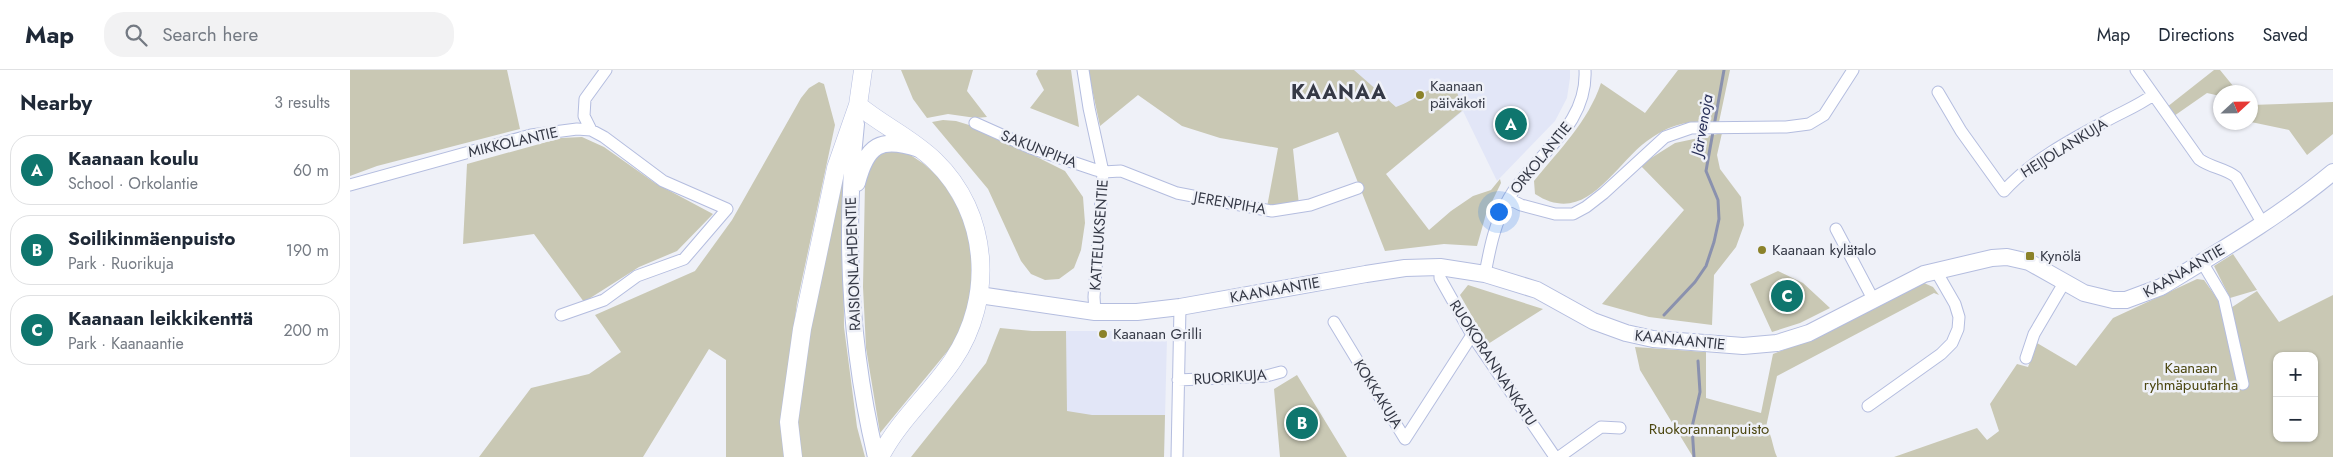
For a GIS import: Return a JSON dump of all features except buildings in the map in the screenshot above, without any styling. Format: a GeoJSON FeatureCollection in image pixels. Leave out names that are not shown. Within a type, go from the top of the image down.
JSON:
{"type":"FeatureCollection","features":[{"type":"Feature","properties":{"kind":"main road","name":"RAISIONLAHDENTIE"},"geometry":{"type":"LineString","coordinates":[[858,105],[863,70]]}},
{"type":"Feature","properties":{"kind":"main road"},"geometry":{"type":"LineString","coordinates":[[793,457],[790,422],[802,329],[836,168],[858,105],[902,134],[936,161],[951,180],[970,212],[980,247],[981,275],[979,295],[970,328],[962,347],[898,430],[880,457]]}},
{"type":"Feature","properties":{"kind":"street"},"geometry":{"type":"LineString","coordinates":[[561,315],[604,300],[637,276],[684,259],[727,209],[663,181],[604,137],[591,130],[584,116],[585,99],[606,70]]}},
{"type":"Feature","properties":{"kind":"street","name":"KATTELUKSENTIE"},"geometry":{"type":"LineString","coordinates":[[1083,70],[1103,172],[1094,297],[1096,312]]}},
{"type":"Feature","properties":{"kind":"street","name":"ORKOLANTIE"},"geometry":{"type":"LineString","coordinates":[[1485,274],[1497,222],[1508,199],[1568,127],[1582,95],[1585,70]]}},
{"type":"Feature","properties":{"kind":"street"},"geometry":{"type":"LineString","coordinates":[[1508,199],[1521,205],[1554,214],[1573,214],[1604,193],[1665,137],[1691,128],[1786,127],[1810,124],[1824,115],[1853,70]]}},
{"type":"Feature","properties":{"kind":"street"},"geometry":{"type":"LineString","coordinates":[[2136,70],[2199,159],[2208,166],[2230,172],[2236,177],[2263,224]]}},
{"type":"Feature","properties":{"kind":"street","name":"HEIJOLANKUJA"},"geometry":{"type":"LineString","coordinates":[[1938,92],[1961,131],[2004,190],[2017,176],[2055,151],[2106,121],[2135,108],[2153,95]]}},
{"type":"Feature","properties":{"kind":"street","name":"RAISIONLAHDENTIE"},"geometry":{"type":"LineString","coordinates":[[858,105],[850,209],[855,330],[869,428],[876,457]]}},
{"type":"Feature","properties":{"kind":"street","name":"SAKUNPIHA"},"geometry":{"type":"LineString","coordinates":[[976,123],[1031,148],[1103,172]]}},
{"type":"Feature","properties":{"kind":"street","name":"MIKKOLANTIE"},"geometry":{"type":"LineString","coordinates":[[350,185],[531,135],[577,129],[591,130]]}},
{"type":"Feature","properties":{"kind":"street"},"geometry":{"type":"LineString","coordinates":[[850,209],[862,166],[868,153],[880,146],[893,143],[922,150]]}},
{"type":"Feature","properties":{"kind":"street","name":"JERENPIHA"},"geometry":{"type":"LineString","coordinates":[[1103,172],[1121,170],[1177,193],[1272,210],[1310,205],[1358,188]]}},
{"type":"Feature","properties":{"kind":"street","name":"KAANAANTIE"},"geometry":{"type":"LineString","coordinates":[[979,295],[1096,312],[1137,312],[1180,307],[1405,268],[1440,266],[1485,274],[1536,290],[1592,321],[1626,333],[1652,339],[1743,346],[1777,343],[1809,333],[1924,274],[1992,258],[2007,257],[2029,262],[2084,293],[2113,300],[2126,300],[2161,287],[2202,262],[2303,197],[2333,172]]}},
{"type":"Feature","properties":{"kind":"street"},"geometry":{"type":"LineString","coordinates":[[1836,230],[1873,299]]}},
{"type":"Feature","properties":{"kind":"street"},"geometry":{"type":"LineString","coordinates":[[2202,262],[2224,299],[2243,384]]}},
{"type":"Feature","properties":{"kind":"street","name":"RUOKORANNANKATU"},"geometry":{"type":"LineString","coordinates":[[1440,266],[1440,278],[1472,335],[1555,457]]}},
{"type":"Feature","properties":{"kind":"street"},"geometry":{"type":"LineString","coordinates":[[1868,406],[1941,354],[1952,343],[1958,328],[1959,317],[1955,304],[1936,271]]}},
{"type":"Feature","properties":{"kind":"street"},"geometry":{"type":"LineString","coordinates":[[2026,358],[2034,334],[2064,282]]}},
{"type":"Feature","properties":{"kind":"street"},"geometry":{"type":"LineString","coordinates":[[1177,457],[1180,307]]}},
{"type":"Feature","properties":{"kind":"street","name":"KOKKAKUJA"},"geometry":{"type":"LineString","coordinates":[[1334,322],[1406,438],[1472,335]]}},
{"type":"Feature","properties":{"kind":"street","name":"RUORIKUJA"},"geometry":{"type":"LineString","coordinates":[[1178,380],[1266,376],[1281,372]]}},
{"type":"Feature","properties":{"kind":"street"},"geometry":{"type":"LineString","coordinates":[[1559,457],[1601,427],[1620,428]]}},
{"type":"Feature","properties":{"kind":"shaded area"},"geometry":{"type":"Polygon","coordinates":[[[1351,70],[1570,70],[1570,78],[1567,98],[1555,121],[1497,181],[1463,111],[1432,136],[1351,70]]]}},
{"type":"Feature","properties":{"kind":"shaded area"},"geometry":{"type":"Polygon","coordinates":[[[1032,331],[1161,331],[1167,338],[1164,457],[1092,457],[1012,342],[1032,331]]]}},
{"type":"Feature","properties":{"kind":"green space"},"geometry":{"type":"Polygon","coordinates":[[[350,70],[507,70],[520,129],[377,166],[350,176],[350,70]]]}},
{"type":"Feature","properties":{"kind":"green space"},"geometry":{"type":"Polygon","coordinates":[[[901,70],[973,70],[967,91],[987,117],[976,118],[948,114],[927,118],[913,99],[901,70]]]}},
{"type":"Feature","properties":{"kind":"green space"},"geometry":{"type":"Polygon","coordinates":[[[1038,70],[1071,70],[1079,127],[1030,108],[1044,90],[1036,74],[1038,70]]]}},
{"type":"Feature","properties":{"kind":"green space"},"geometry":{"type":"Polygon","coordinates":[[[1088,70],[1354,70],[1396,107],[1439,86],[1454,83],[1463,110],[1386,174],[1429,230],[1451,211],[1473,196],[1491,190],[1500,179],[1501,183],[1486,214],[1477,246],[1444,244],[1385,251],[1338,132],[1293,149],[1299,205],[1267,207],[1278,148],[1220,138],[1182,126],[1138,95],[1100,126],[1088,70]]]}},
{"type":"Feature","properties":{"kind":"green space"},"geometry":{"type":"Polygon","coordinates":[[[1678,70],[1730,70],[1719,122],[1690,122],[1664,130],[1634,152],[1610,178],[1584,199],[1569,203],[1553,202],[1535,194],[1534,181],[1581,123],[1601,83],[1645,113],[1678,70]]]}},
{"type":"Feature","properties":{"kind":"green space"},"geometry":{"type":"Polygon","coordinates":[[[2214,70],[2220,70],[2232,85],[2213,85],[2213,94],[2207,93],[2174,116],[2167,107],[2214,70]]]}},
{"type":"Feature","properties":{"kind":"green space"},"geometry":{"type":"Polygon","coordinates":[[[819,82],[824,84],[835,125],[797,303],[784,398],[787,457],[726,457],[726,360],[709,349],[643,457],[479,457],[531,388],[589,374],[621,352],[595,315],[695,271],[732,220],[801,98],[809,88],[819,82]]]}},
{"type":"Feature","properties":{"kind":"green space"},"geometry":{"type":"Polygon","coordinates":[[[2333,102],[2333,134],[2307,155],[2289,130],[2258,123],[2258,105],[2333,102]]]}},
{"type":"Feature","properties":{"kind":"green space"},"geometry":{"type":"Polygon","coordinates":[[[943,120],[956,121],[979,128],[1065,171],[1083,197],[1085,223],[1081,250],[1074,268],[1059,279],[1045,280],[1031,274],[1021,261],[988,189],[932,122],[943,120]]]}},
{"type":"Feature","properties":{"kind":"green space"},"geometry":{"type":"Polygon","coordinates":[[[1722,133],[1717,155],[1720,169],[1741,197],[1744,225],[1736,247],[1714,275],[1712,325],[1649,317],[1602,304],[1684,210],[1640,165],[1675,143],[1722,133]]]}},
{"type":"Feature","properties":{"kind":"green space"},"geometry":{"type":"Polygon","coordinates":[[[582,137],[604,147],[655,183],[713,214],[677,251],[639,267],[584,302],[534,234],[463,244],[467,164],[561,138],[582,137]]]}},
{"type":"Feature","properties":{"kind":"green space"},"geometry":{"type":"Polygon","coordinates":[[[890,151],[906,152],[941,179],[963,216],[974,254],[971,297],[955,345],[946,353],[880,433],[866,348],[863,287],[865,183],[871,162],[883,153],[890,151]]]}},
{"type":"Feature","properties":{"kind":"green space"},"geometry":{"type":"Polygon","coordinates":[[[843,172],[844,327],[857,427],[865,457],[798,457],[797,397],[843,172]]]}},
{"type":"Feature","properties":{"kind":"green space"},"geometry":{"type":"Polygon","coordinates":[[[2233,254],[2257,290],[2230,298],[2214,266],[2233,254]]]}},
{"type":"Feature","properties":{"kind":"green space"},"geometry":{"type":"Polygon","coordinates":[[[1778,271],[1803,283],[1830,308],[1800,323],[1772,332],[1750,284],[1778,271]]]}},
{"type":"Feature","properties":{"kind":"green space","name":"Kaanaan ryhmäpuutarha"},"geometry":{"type":"Polygon","coordinates":[[[2197,279],[2204,280],[2226,311],[2257,291],[2279,322],[2333,295],[2333,457],[1894,457],[1977,428],[1987,440],[1999,431],[1990,404],[2017,364],[2028,367],[2037,343],[2076,366],[2113,318],[2197,279]]]}},
{"type":"Feature","properties":{"kind":"green space","name":"Ruokorannanpuisto"},"geometry":{"type":"Polygon","coordinates":[[[1924,283],[1933,287],[1939,295],[1934,293],[1777,376],[1766,427],[1777,457],[1693,457],[1640,370],[1635,347],[1706,352],[1706,398],[1761,413],[1773,354],[1812,339],[1924,283]]]}},
{"type":"Feature","properties":{"kind":"green space"},"geometry":{"type":"Polygon","coordinates":[[[1468,285],[1543,309],[1488,344],[1460,295],[1468,285]]]}},
{"type":"Feature","properties":{"kind":"green space"},"geometry":{"type":"Polygon","coordinates":[[[1000,328],[1032,331],[1066,331],[1067,411],[1092,415],[1165,415],[1164,457],[911,457],[986,363],[1000,328]]]}},
{"type":"Feature","properties":{"kind":"green space"},"geometry":{"type":"Polygon","coordinates":[[[1297,375],[1347,457],[1280,457],[1274,389],[1297,375]]]}},
{"type":"Feature","properties":{"kind":"waterway","name":"Järvenoja"},"geometry":{"type":"LineString","coordinates":[[1664,315],[1695,282],[1706,266],[1714,242],[1719,219],[1718,200],[1706,171],[1724,70]]}},
{"type":"Feature","properties":{"kind":"waterway"},"geometry":{"type":"LineString","coordinates":[[1694,457],[1692,427],[1700,392],[1698,361]]}},
{"type":"Feature","properties":{"kind":"place","name":"Kaanaan päiväkoti"},"geometry":{"type":"Point","coordinates":[1420,95]}},
{"type":"Feature","properties":{"kind":"place","name":"Kaanaan koulu"},"geometry":{"type":"Point","coordinates":[1511,124]}},
{"type":"Feature","properties":{"kind":"place","name":"Kaanaan kylätalo"},"geometry":{"type":"Point","coordinates":[1762,250]}},
{"type":"Feature","properties":{"kind":"place","name":"Kynölä"},"geometry":{"type":"Point","coordinates":[2030,256]}},
{"type":"Feature","properties":{"kind":"place","name":"Kaanaan leikkikenttä"},"geometry":{"type":"Point","coordinates":[1787,296]}},
{"type":"Feature","properties":{"kind":"place","name":"Kaanaan Grilli"},"geometry":{"type":"Point","coordinates":[1103,334]}},
{"type":"Feature","properties":{"kind":"place","name":"Soilikinmäenpuisto"},"geometry":{"type":"Point","coordinates":[1302,423]}},
{"type":"Feature","properties":{"kind":"district","name":"KAANAA"},"geometry":{"type":"Point","coordinates":[1339,92]}}]}
